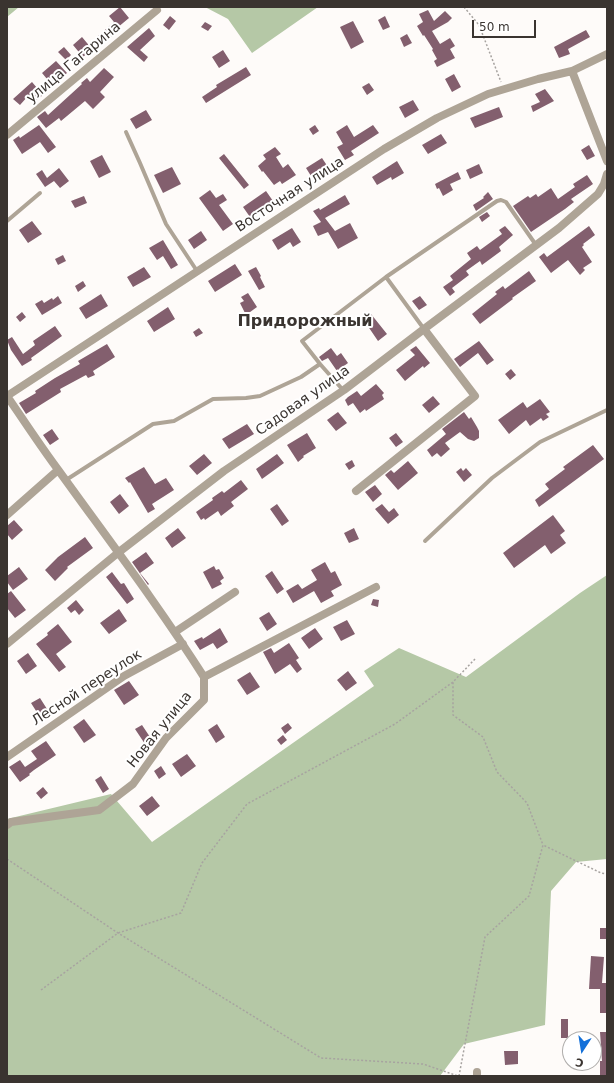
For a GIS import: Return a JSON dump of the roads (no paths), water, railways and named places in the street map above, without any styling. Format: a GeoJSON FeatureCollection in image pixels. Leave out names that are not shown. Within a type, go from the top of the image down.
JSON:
{"type":"FeatureCollection","features":[{"type":"Feature","properties":{"kind":"street","name":"улица Гагарина"},"geometry":{"type":"LineString","coordinates":[[7,135],[157,10]]}},
{"type":"Feature","properties":{"kind":"street","name":"Восточная улица"},"geometry":{"type":"LineString","coordinates":[[7,396],[384,149],[437,118],[488,94],[572,71],[607,54]]}},
{"type":"Feature","properties":{"kind":"street"},"geometry":{"type":"LineString","coordinates":[[572,71],[607,161]]}},
{"type":"Feature","properties":{"kind":"street","name":"Садовая улица"},"geometry":{"type":"LineString","coordinates":[[7,644],[119,552],[224,471],[344,390],[559,228],[598,194],[604,184],[607,174]]}},
{"type":"Feature","properties":{"kind":"street"},"geometry":{"type":"LineString","coordinates":[[356,491],[475,396],[424,329]]}},
{"type":"Feature","properties":{"kind":"street"},"geometry":{"type":"LineString","coordinates":[[7,396],[58,470],[119,552],[175,632],[204,677],[376,587]]}},
{"type":"Feature","properties":{"kind":"street"},"geometry":{"type":"LineString","coordinates":[[7,515],[58,470]]}},
{"type":"Feature","properties":{"kind":"street"},"geometry":{"type":"LineString","coordinates":[[175,632],[235,592]]}},
{"type":"Feature","properties":{"kind":"street","name":"Лесной переулок"},"geometry":{"type":"LineString","coordinates":[[7,757],[124,676],[183,644]]}},
{"type":"Feature","properties":{"kind":"street","name":"Новая улица"},"geometry":{"type":"LineString","coordinates":[[7,825],[11,822],[99,810],[133,784],[166,738],[204,700],[204,677]]}},
{"type":"Feature","properties":{"kind":"lane"},"geometry":{"type":"LineString","coordinates":[[126,132],[166,224],[197,271]]}},
{"type":"Feature","properties":{"kind":"lane"},"geometry":{"type":"LineString","coordinates":[[7,221],[40,193]]}},
{"type":"Feature","properties":{"kind":"lane"},"geometry":{"type":"LineString","coordinates":[[344,390],[320,364],[302,341],[386,277],[497,201],[501,200],[506,202],[536,245]]}},
{"type":"Feature","properties":{"kind":"lane"},"geometry":{"type":"LineString","coordinates":[[386,277],[424,329]]}},
{"type":"Feature","properties":{"kind":"lane"},"geometry":{"type":"LineString","coordinates":[[66,480],[153,424],[174,421],[213,399],[260,396],[301,377],[320,364]]}},
{"type":"Feature","properties":{"kind":"lane"},"geometry":{"type":"LineString","coordinates":[[425,541],[492,478],[540,442],[607,410]]}},
{"type":"Feature","properties":{"kind":"district","name":"Придорожный"},"geometry":{"type":"Point","coordinates":[305,322]}}]}
